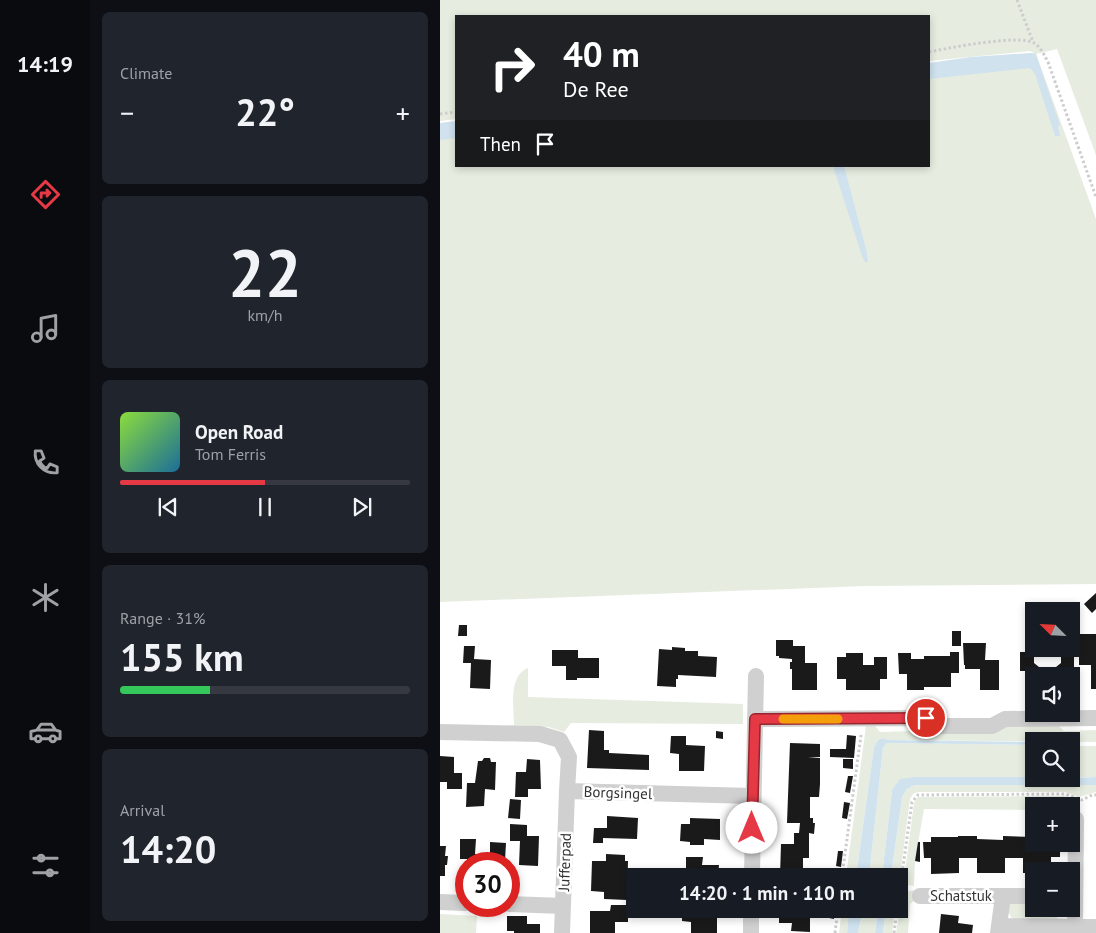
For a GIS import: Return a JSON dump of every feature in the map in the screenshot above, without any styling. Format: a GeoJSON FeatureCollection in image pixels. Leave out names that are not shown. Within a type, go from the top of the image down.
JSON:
{"type":"FeatureCollection","features":[{"type":"Feature","properties":{"kind":"street"},"geometry":{"type":"LineString","coordinates":[[752,868],[756,676]]}},
{"type":"Feature","properties":{"kind":"street"},"geometry":{"type":"LineString","coordinates":[[755,719],[926,718],[938,726],[992,726],[1005,719],[1096,718]]}},
{"type":"Feature","properties":{"kind":"street","name":"Borgsingel"},"geometry":{"type":"LineString","coordinates":[[440,732],[540,734],[560,740],[569,757],[567,791],[752,796]]}},
{"type":"Feature","properties":{"kind":"street","name":"Jufferpad"},"geometry":{"type":"LineString","coordinates":[[562,933],[567,791]]}},
{"type":"Feature","properties":{"kind":"street","name":"Schatstuk"},"geometry":{"type":"LineString","coordinates":[[920,896],[1025,896]]}},
{"type":"Feature","properties":{"kind":"street","name":"Schatstuk"},"geometry":{"type":"LineString","coordinates":[[1003,896],[999,930],[1096,928]]}},
{"type":"Feature","properties":{"kind":"street"},"geometry":{"type":"LineString","coordinates":[[440,902],[455,903]]}},
{"type":"Feature","properties":{"kind":"street"},"geometry":{"type":"LineString","coordinates":[[520,904],[563,906]]}},
{"type":"Feature","properties":{"kind":"street"},"geometry":{"type":"LineString","coordinates":[[1074,917],[1075,927]]}},
{"type":"Feature","properties":{"kind":"street"},"geometry":{"type":"LineString","coordinates":[[751,933],[752,918]]}},
{"type":"Feature","properties":{"kind":"path"},"geometry":{"type":"LineString","coordinates":[[1016,0],[1034,42],[1042,50],[1048,62],[1096,198]]}},
{"type":"Feature","properties":{"kind":"path"},"geometry":{"type":"LineString","coordinates":[[930,52],[1016,40],[1034,42]]}},
{"type":"Feature","properties":{"kind":"path"},"geometry":{"type":"LineString","coordinates":[[440,114],[455,112]]}},
{"type":"Feature","properties":{"kind":"path"},"geometry":{"type":"LineString","coordinates":[[843,868],[863,719]]}},
{"type":"Feature","properties":{"kind":"path"},"geometry":{"type":"LineString","coordinates":[[903,868],[912,802],[918,795],[1065,794],[1082,800],[1096,795]]}},
{"type":"Feature","properties":{"kind":"path"},"geometry":{"type":"LineString","coordinates":[[835,933],[837,918]]}},
{"type":"Feature","properties":{"kind":"path"},"geometry":{"type":"LineString","coordinates":[[894,933],[896,918]]}},
{"type":"Feature","properties":{"kind":"shaded area"},"geometry":{"type":"Polygon","coordinates":[[[440,0],[1096,0],[1096,155],[1057,49],[1036,54],[1096,219],[1096,584],[866,586],[440,602],[440,127],[455,124],[455,167],[930,167],[930,68],[1034,53],[1030,51],[930,61],[930,15],[455,15],[455,119],[440,121],[440,0]]]}},
{"type":"Feature","properties":{"kind":"shaded area"},"geometry":{"type":"Polygon","coordinates":[[[528,668],[528,697],[743,704],[743,724],[571,723],[564,732],[549,727],[514,725],[513,701],[515,685],[517,678],[528,668]]]}},
{"type":"Feature","properties":{"kind":"shaded area"},"geometry":{"type":"Polygon","coordinates":[[[1005,725],[1059,726],[1064,731],[1096,730],[1096,742],[1080,742],[1080,732],[1025,732],[1025,741],[889,740],[883,738],[878,740],[874,747],[857,868],[847,868],[866,726],[875,726],[880,732],[911,731],[915,726],[925,726],[936,734],[992,733],[1005,725]]]}},
{"type":"Feature","properties":{"kind":"shaded area"},"geometry":{"type":"Polygon","coordinates":[[[887,743],[1025,745],[1025,777],[915,777],[892,790],[883,868],[870,868],[883,748],[887,743]]]}},
{"type":"Feature","properties":{"kind":"shaded area"},"geometry":{"type":"Polygon","coordinates":[[[1080,746],[1096,746],[1096,777],[1080,777],[1080,746]]]}},
{"type":"Feature","properties":{"kind":"shaded area"},"geometry":{"type":"Polygon","coordinates":[[[915,785],[1080,787],[1080,785],[1096,785],[1096,792],[1079,797],[1065,792],[918,792],[913,794],[910,799],[901,868],[892,868],[902,797],[907,789],[915,785]]]}},
{"type":"Feature","properties":{"kind":"shaded area"},"geometry":{"type":"Polygon","coordinates":[[[1064,796],[1067,797],[1025,797],[1025,810],[924,809],[915,861],[914,886],[908,885],[908,868],[905,868],[914,803],[918,797],[1064,796]]]}},
{"type":"Feature","properties":{"kind":"shaded area"},"geometry":{"type":"Polygon","coordinates":[[[914,890],[914,901],[910,904],[908,933],[896,933],[898,918],[908,918],[908,891],[914,890]]]}},
{"type":"Feature","properties":{"kind":"shaded area"},"geometry":{"type":"Polygon","coordinates":[[[1014,902],[1025,902],[1025,917],[1057,917],[1057,921],[1017,921],[1011,917],[1008,911],[1009,905],[1014,902]]]}},
{"type":"Feature","properties":{"kind":"shaded area"},"geometry":{"type":"Polygon","coordinates":[[[440,914],[455,915],[455,917],[477,917],[476,933],[440,933],[440,914]]]}},
{"type":"Feature","properties":{"kind":"shaded area"},"geometry":{"type":"Polygon","coordinates":[[[841,918],[848,918],[847,933],[839,933],[841,918]]]}},
{"type":"Feature","properties":{"kind":"shaded area"},"geometry":{"type":"Polygon","coordinates":[[[861,918],[877,918],[875,933],[858,933],[861,918]]]}},
{"type":"Feature","properties":{"kind":"shaded area"},"geometry":{"type":"Polygon","coordinates":[[[885,918],[894,918],[892,933],[883,933],[885,918]]]}},
{"type":"Feature","properties":{"kind":"water"},"geometry":{"type":"Polygon","coordinates":[[[1036,54],[1060,125],[1058,127],[1060,136],[1055,136],[1035,74],[1030,68],[930,79],[930,63],[971,57],[1036,54]]]}},
{"type":"Feature","properties":{"kind":"water"},"geometry":{"type":"Polygon","coordinates":[[[455,121],[455,138],[440,140],[440,123],[455,121]]]}},
{"type":"Feature","properties":{"kind":"water"},"geometry":{"type":"Polygon","coordinates":[[[833,167],[844,167],[868,262],[865,262],[833,167]]]}},
{"type":"Feature","properties":{"kind":"water"},"geometry":{"type":"Polygon","coordinates":[[[883,738],[889,740],[1025,742],[1025,745],[887,743],[883,748],[870,868],[857,868],[874,747],[878,740],[883,738]]]}},
{"type":"Feature","properties":{"kind":"water"},"geometry":{"type":"Polygon","coordinates":[[[915,777],[1025,777],[1025,785],[915,785],[907,789],[902,797],[892,868],[883,868],[892,790],[900,779],[915,777]]]}},
{"type":"Feature","properties":{"kind":"water"},"geometry":{"type":"Polygon","coordinates":[[[1096,777],[1096,785],[1080,785],[1080,778],[1096,777]]]}},
{"type":"Feature","properties":{"kind":"water"},"geometry":{"type":"Polygon","coordinates":[[[848,918],[861,918],[858,933],[847,933],[848,918]]]}},
{"type":"Feature","properties":{"kind":"water"},"geometry":{"type":"Polygon","coordinates":[[[877,918],[885,918],[883,933],[875,933],[877,918]]]}},
{"type":"Feature","properties":{"kind":"building"},"geometry":{"type":"Polygon","coordinates":[[[1096,593],[1096,609],[1092,613],[1084,604],[1096,593]]]}},
{"type":"Feature","properties":{"kind":"building"},"geometry":{"type":"Polygon","coordinates":[[[459,625],[467,625],[467,636],[458,636],[459,625]]]}},
{"type":"Feature","properties":{"kind":"building"},"geometry":{"type":"Polygon","coordinates":[[[952,631],[961,631],[961,646],[952,646],[952,631]]]}},
{"type":"Feature","properties":{"kind":"building"},"geometry":{"type":"Polygon","coordinates":[[[1080,634],[1096,634],[1096,689],[1091,689],[1091,665],[1079,665],[1080,634]]]}},
{"type":"Feature","properties":{"kind":"building"},"geometry":{"type":"Polygon","coordinates":[[[776,640],[793,640],[793,646],[805,646],[805,663],[817,663],[817,690],[792,690],[790,662],[792,662],[792,659],[776,656],[776,640]]]}},
{"type":"Feature","properties":{"kind":"building"},"geometry":{"type":"Polygon","coordinates":[[[963,643],[986,643],[985,660],[999,660],[999,690],[980,690],[980,669],[965,669],[963,643]]]}},
{"type":"Feature","properties":{"kind":"building"},"geometry":{"type":"Polygon","coordinates":[[[464,646],[475,646],[474,659],[491,660],[490,689],[470,688],[471,663],[463,663],[464,646]]]}},
{"type":"Feature","properties":{"kind":"building"},"geometry":{"type":"Polygon","coordinates":[[[672,647],[685,648],[685,651],[698,651],[698,656],[717,657],[716,677],[678,675],[676,687],[657,686],[659,649],[672,650],[672,647]]]}},
{"type":"Feature","properties":{"kind":"building"},"geometry":{"type":"Polygon","coordinates":[[[552,650],[578,650],[578,658],[599,658],[599,678],[566,680],[566,666],[552,666],[552,650]]]}},
{"type":"Feature","properties":{"kind":"building"},"geometry":{"type":"Polygon","coordinates":[[[950,652],[959,652],[959,673],[951,673],[951,687],[924,687],[924,690],[907,690],[907,674],[899,674],[898,653],[911,653],[911,659],[924,659],[924,656],[950,656],[950,652]]]}},
{"type":"Feature","properties":{"kind":"building"},"geometry":{"type":"Polygon","coordinates":[[[1020,652],[1025,652],[1025,658],[1034,658],[1034,663],[1039,667],[1025,667],[1025,671],[1020,671],[1020,652]]]}},
{"type":"Feature","properties":{"kind":"building"},"geometry":{"type":"Polygon","coordinates":[[[846,653],[863,653],[863,665],[874,665],[874,657],[887,657],[887,679],[880,679],[880,690],[846,690],[846,679],[837,679],[837,657],[846,657],[846,653]]]}},
{"type":"Feature","properties":{"kind":"building"},"geometry":{"type":"Polygon","coordinates":[[[1061,658],[1074,658],[1074,667],[1056,667],[1061,663],[1061,658]]]}},
{"type":"Feature","properties":{"kind":"building"},"geometry":{"type":"Polygon","coordinates":[[[589,730],[604,731],[604,750],[609,750],[609,753],[649,755],[649,770],[587,768],[589,730]]]}},
{"type":"Feature","properties":{"kind":"building"},"geometry":{"type":"Polygon","coordinates":[[[716,731],[723,732],[723,739],[716,738],[716,731]]]}},
{"type":"Feature","properties":{"kind":"building"},"geometry":{"type":"Polygon","coordinates":[[[847,735],[856,736],[854,758],[830,757],[830,749],[846,749],[847,735]]]}},
{"type":"Feature","properties":{"kind":"building"},"geometry":{"type":"Polygon","coordinates":[[[671,736],[686,736],[686,745],[705,746],[704,771],[679,771],[679,754],[670,753],[671,736]]]}},
{"type":"Feature","properties":{"kind":"building"},"geometry":{"type":"Polygon","coordinates":[[[790,743],[820,744],[820,757],[808,757],[820,758],[820,784],[819,797],[810,797],[810,818],[813,818],[813,823],[815,823],[814,834],[809,833],[809,858],[803,858],[803,868],[780,868],[781,844],[794,844],[794,833],[799,833],[800,823],[787,823],[790,743]]]}},
{"type":"Feature","properties":{"kind":"building"},"geometry":{"type":"Polygon","coordinates":[[[440,756],[454,757],[454,773],[462,773],[462,789],[447,789],[447,782],[440,782],[440,756]]]}},
{"type":"Feature","properties":{"kind":"building"},"geometry":{"type":"Polygon","coordinates":[[[484,758],[490,758],[491,762],[496,762],[495,790],[485,789],[484,806],[466,807],[467,783],[475,783],[478,761],[482,761],[484,758]]]}},
{"type":"Feature","properties":{"kind":"building"},"geometry":{"type":"Polygon","coordinates":[[[527,759],[540,760],[541,789],[528,789],[528,797],[515,797],[516,772],[526,772],[527,759]]]}},
{"type":"Feature","properties":{"kind":"building"},"geometry":{"type":"Polygon","coordinates":[[[843,759],[853,759],[853,769],[843,768],[843,759]]]}},
{"type":"Feature","properties":{"kind":"building"},"geometry":{"type":"Polygon","coordinates":[[[848,776],[853,776],[850,793],[845,792],[848,776]]]}},
{"type":"Feature","properties":{"kind":"building"},"geometry":{"type":"Polygon","coordinates":[[[510,799],[521,800],[520,819],[508,818],[510,799]]]}},
{"type":"Feature","properties":{"kind":"building"},"geometry":{"type":"Polygon","coordinates":[[[844,802],[850,803],[847,819],[842,818],[844,802]]]}},
{"type":"Feature","properties":{"kind":"building"},"geometry":{"type":"Polygon","coordinates":[[[607,816],[638,818],[637,839],[603,838],[603,843],[593,843],[594,828],[607,828],[607,816]]]}},
{"type":"Feature","properties":{"kind":"building"},"geometry":{"type":"Polygon","coordinates":[[[690,818],[720,819],[720,840],[704,839],[704,845],[690,845],[690,842],[680,841],[681,824],[690,824],[690,818]]]}},
{"type":"Feature","properties":{"kind":"building"},"geometry":{"type":"Polygon","coordinates":[[[510,824],[527,825],[527,836],[539,836],[538,866],[520,865],[520,841],[510,841],[510,824]]]}},
{"type":"Feature","properties":{"kind":"building"},"geometry":{"type":"Polygon","coordinates":[[[977,836],[977,839],[1003,840],[1003,836],[1025,837],[1025,852],[1060,852],[1060,857],[1051,857],[1051,862],[1025,862],[1025,873],[1023,873],[1023,858],[1005,858],[1005,873],[977,873],[977,858],[959,858],[959,873],[931,874],[931,858],[924,858],[923,842],[931,842],[931,837],[977,836]]]}},
{"type":"Feature","properties":{"kind":"building"},"geometry":{"type":"Polygon","coordinates":[[[460,839],[476,839],[475,852],[460,852],[460,839]]]}},
{"type":"Feature","properties":{"kind":"building"},"geometry":{"type":"Polygon","coordinates":[[[490,842],[506,843],[505,852],[490,852],[490,842]]]}},
{"type":"Feature","properties":{"kind":"building"},"geometry":{"type":"Polygon","coordinates":[[[918,842],[920,842],[920,862],[915,861],[918,842]]]}},
{"type":"Feature","properties":{"kind":"building"},"geometry":{"type":"Polygon","coordinates":[[[440,846],[446,846],[445,856],[448,856],[447,865],[445,865],[445,876],[440,876],[440,846]]]}},
{"type":"Feature","properties":{"kind":"building"},"geometry":{"type":"Polygon","coordinates":[[[838,851],[843,851],[841,867],[836,866],[838,851]]]}},
{"type":"Feature","properties":{"kind":"building"},"geometry":{"type":"Polygon","coordinates":[[[606,854],[625,855],[625,861],[628,861],[628,868],[626,868],[626,900],[604,899],[604,892],[591,891],[592,861],[606,861],[606,854]]]}},
{"type":"Feature","properties":{"kind":"building"},"geometry":{"type":"Polygon","coordinates":[[[686,857],[703,857],[702,865],[719,865],[719,868],[686,868],[686,857]]]}},
{"type":"Feature","properties":{"kind":"building"},"geometry":{"type":"Polygon","coordinates":[[[611,905],[626,905],[626,918],[628,918],[628,922],[615,922],[615,933],[590,933],[590,911],[610,911],[611,905]]]}},
{"type":"Feature","properties":{"kind":"building"},"geometry":{"type":"Polygon","coordinates":[[[941,914],[959,916],[958,923],[973,925],[972,933],[939,933],[941,914]]]}},
{"type":"Feature","properties":{"kind":"building"},"geometry":{"type":"Polygon","coordinates":[[[527,916],[527,924],[540,924],[540,933],[514,933],[514,931],[507,931],[507,917],[527,916]]]}},
{"type":"Feature","properties":{"kind":"building"},"geometry":{"type":"Polygon","coordinates":[[[682,918],[717,918],[717,933],[691,933],[691,922],[682,921],[682,918]]]}},
{"type":"Feature","properties":{"kind":"building"},"geometry":{"type":"Polygon","coordinates":[[[779,918],[810,918],[810,932],[791,931],[792,923],[779,923],[779,918]]]}},
{"type":"Feature","properties":{"kind":"slow traffic"},"geometry":{"type":"LineString","coordinates":[[783,719],[838,719]]}},
{"type":"Feature","properties":{"kind":"route"},"geometry":{"type":"LineString","coordinates":[[752,828],[755,719],[926,718]]}}]}
